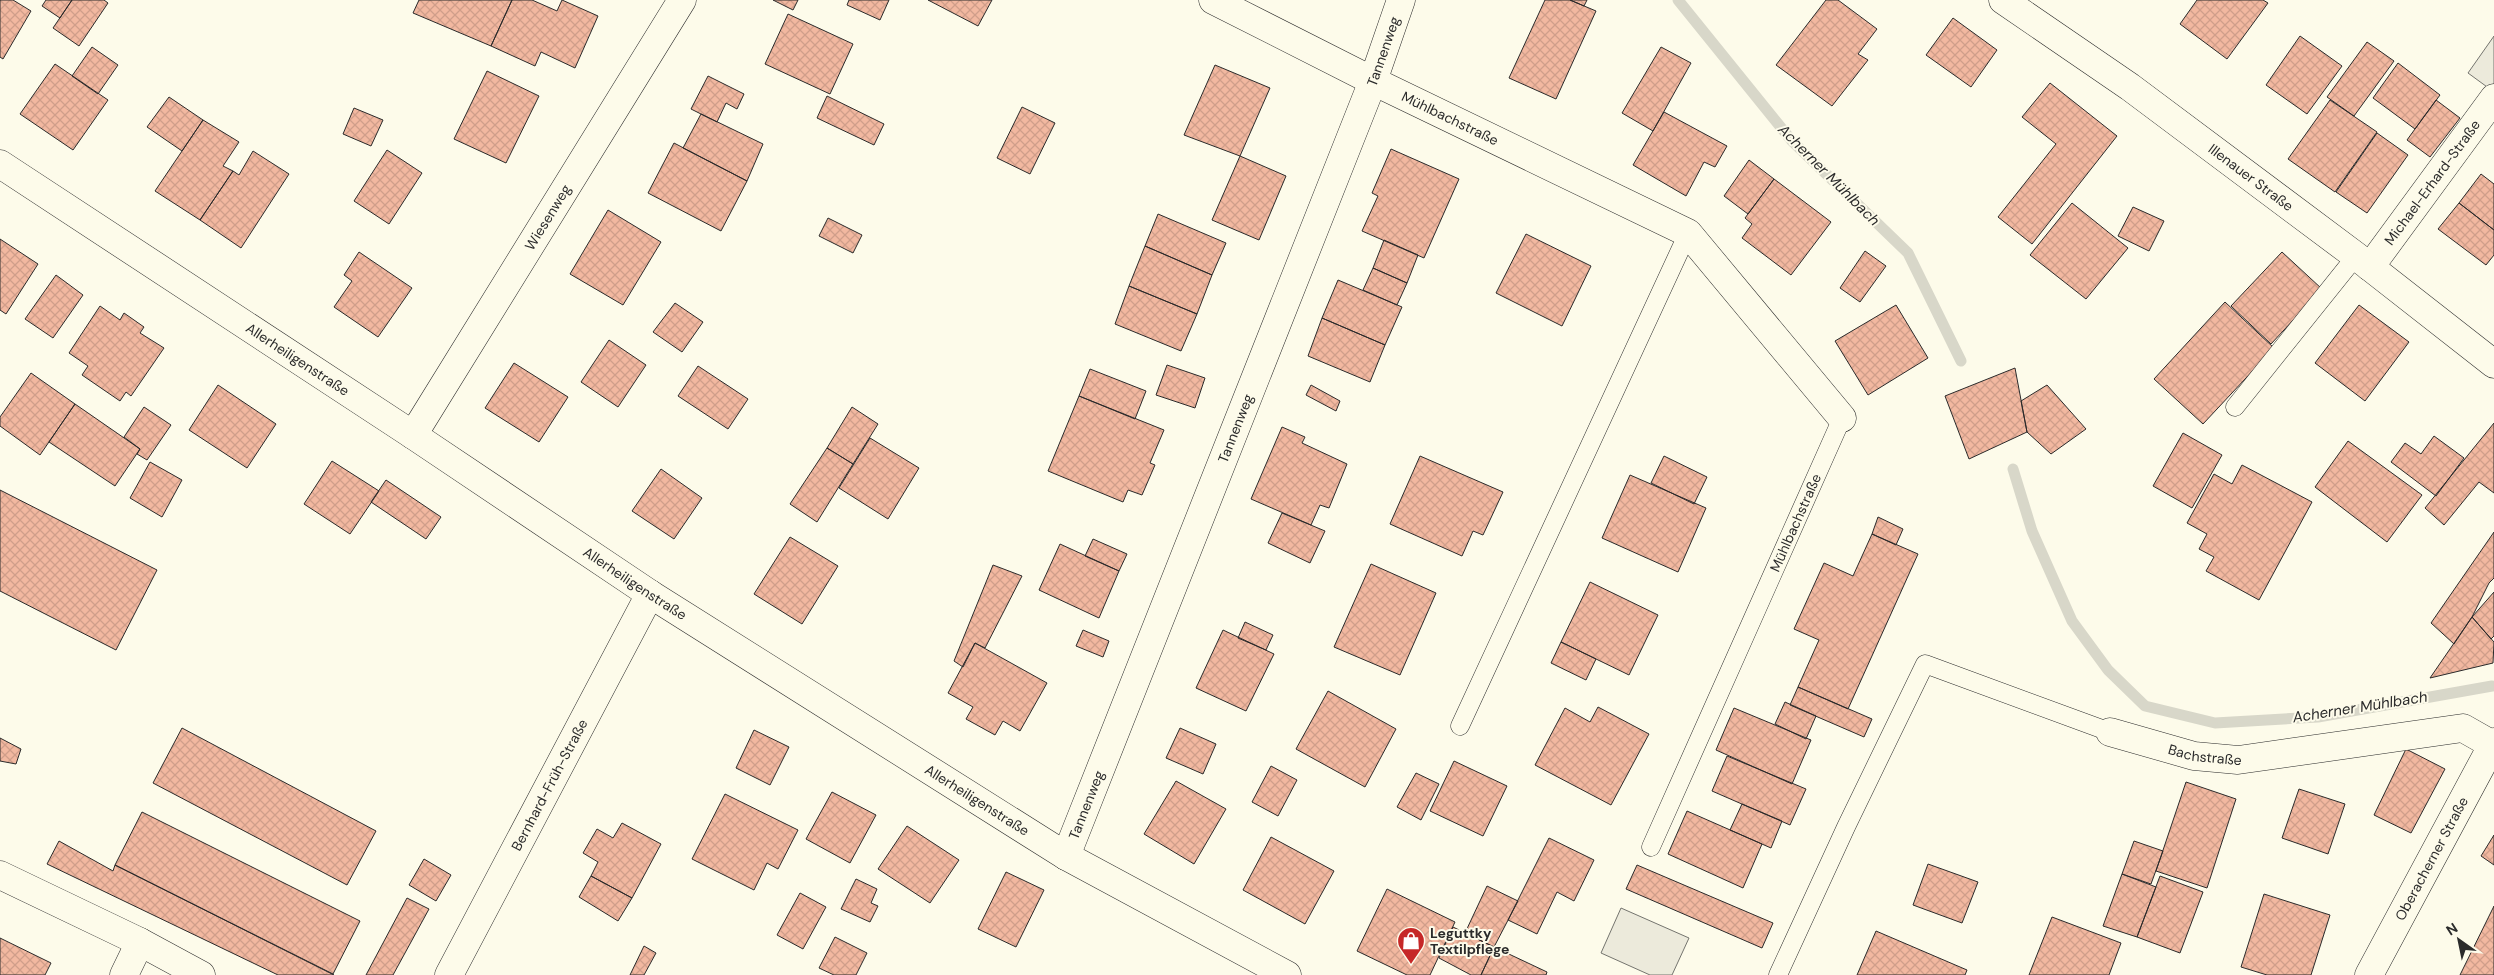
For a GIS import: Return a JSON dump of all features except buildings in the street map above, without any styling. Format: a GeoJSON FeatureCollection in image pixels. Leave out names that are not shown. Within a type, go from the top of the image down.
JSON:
{"type":"FeatureCollection","features":[{"type":"Feature","properties":{"kind":"street","name":"Wiesenweg"},"geometry":{"type":"LineString","coordinates":[[413,435],[682,0]]}},
{"type":"Feature","properties":{"kind":"street","name":"Mühlbachstraße"},"geometry":{"type":"LineString","coordinates":[[1213,0],[1373,81],[1688,233],[1842,418]]}},
{"type":"Feature","properties":{"kind":"street","name":"Tannenweg"},"geometry":{"type":"LineString","coordinates":[[1066,856],[1373,81],[1401,0]]}},
{"type":"Feature","properties":{"kind":"street","name":"Illenauer Straße"},"geometry":{"type":"LineString","coordinates":[[2003,0],[2130,87],[2363,261],[2494,364]]}},
{"type":"Feature","properties":{"kind":"street","name":"Michael-Erhard-Straße"},"geometry":{"type":"LineString","coordinates":[[2363,261],[2494,98]]}},
{"type":"Feature","properties":{"kind":"street","name":"Allerheiligenstraße"},"geometry":{"type":"LineString","coordinates":[[0,164],[413,435],[650,594],[1066,856],[1287,975]]}},
{"type":"Feature","properties":{"kind":"street","name":"Bernhard-Früh-Straße"},"geometry":{"type":"LineString","coordinates":[[449,975],[650,594]]}},
{"type":"Feature","properties":{"kind":"street","name":"Bachstraße"},"geometry":{"type":"LineString","coordinates":[[2110,732],[2194,756],[2238,760],[2463,728],[2493,744]]}},
{"type":"Feature","properties":{"kind":"street","name":"Oberacherner Straße"},"geometry":{"type":"LineString","coordinates":[[2369,975],[2493,744]]}},
{"type":"Feature","properties":{"kind":"street"},"geometry":{"type":"LineString","coordinates":[[0,875],[140,942],[201,975]]}},
{"type":"Feature","properties":{"kind":"street"},"geometry":{"type":"LineString","coordinates":[[124,975],[140,942]]}},
{"type":"Feature","properties":{"kind":"lane"},"geometry":{"type":"LineString","coordinates":[[1460,726],[1688,233]]}},
{"type":"Feature","properties":{"kind":"lane"},"geometry":{"type":"LineString","coordinates":[[2235,407],[2363,261]]}},
{"type":"Feature","properties":{"kind":"lane","name":"Mühlbachstraße"},"geometry":{"type":"LineString","coordinates":[[1651,847],[1842,418]]}},
{"type":"Feature","properties":{"kind":"lane","name":"Bachstraße"},"geometry":{"type":"LineString","coordinates":[[1778,975],[1846,827],[1925,664],[2110,732]]}},
{"type":"Feature","properties":{"kind":"shaded area"},"geometry":{"type":"Polygon","coordinates":[[[2494,36],[2494,92],[2468,73],[2494,36]]]}},
{"type":"Feature","properties":{"kind":"shaded area"},"geometry":{"type":"Polygon","coordinates":[[[1621,908],[1689,938],[1672,975],[1650,975],[1601,953],[1621,908]]]}},
{"type":"Feature","properties":{"kind":"waterway","name":"Acherner Mühlbach"},"geometry":{"type":"LineString","coordinates":[[1678,0],[1792,141],[1908,253],[1961,361]]}},
{"type":"Feature","properties":{"kind":"waterway","name":"Acherner Mühlbach"},"geometry":{"type":"LineString","coordinates":[[2013,469],[2032,531],[2072,621],[2108,670],[2145,706],[2215,723],[2318,717],[2492,686]]}},
{"type":"Feature","properties":{"kind":"place","name":"Leguttky Textilpflege"},"geometry":{"type":"Point","coordinates":[1411,965]}}]}
